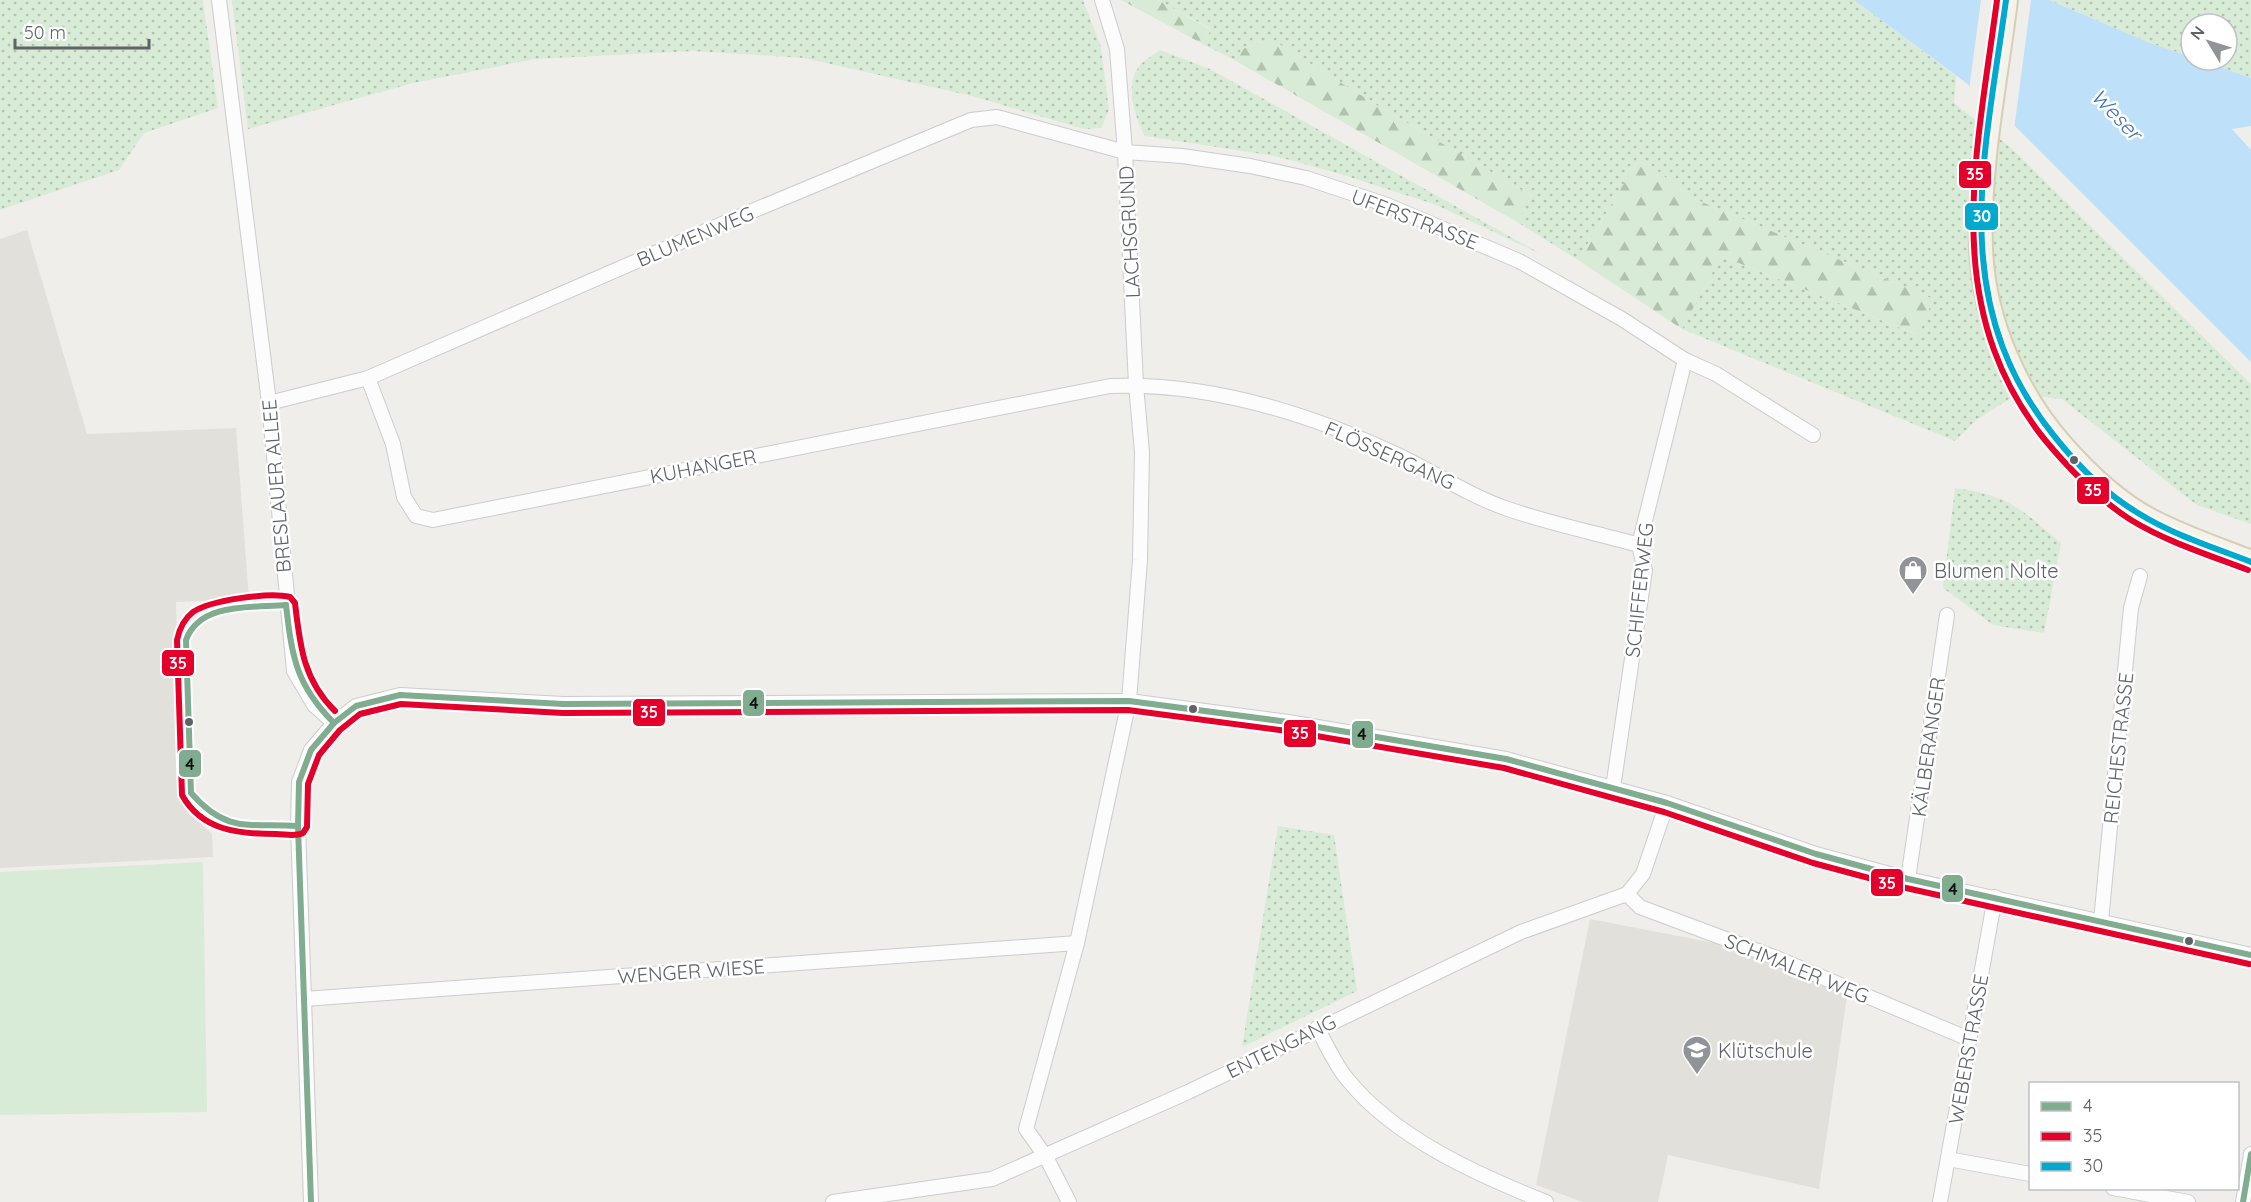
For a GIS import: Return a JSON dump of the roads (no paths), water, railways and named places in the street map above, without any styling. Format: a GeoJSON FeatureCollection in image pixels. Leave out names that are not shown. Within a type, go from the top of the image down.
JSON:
{"type":"FeatureCollection","features":[{"type":"Feature","properties":{"kind":"main road"},"geometry":{"type":"LineString","coordinates":[[2006,0],[1984,174],[1981,250],[1996,329],[2009,362],[2043,424],[2074,460],[2122,502],[2149,520],[2243,559],[2251,577]]}},
{"type":"Feature","properties":{"kind":"street","name":"BRESLAUER ALLEE"},"geometry":{"type":"LineString","coordinates":[[219,0],[269,403],[294,671],[314,705],[334,723]]}},
{"type":"Feature","properties":{"kind":"street"},"geometry":{"type":"LineString","coordinates":[[1102,0],[1117,49],[1125,152]]}},
{"type":"Feature","properties":{"kind":"street","name":"BLUMENWEG"},"geometry":{"type":"LineString","coordinates":[[269,403],[368,378],[738,217],[970,120],[997,117],[1125,152]]}},
{"type":"Feature","properties":{"kind":"street","name":"UFERSTRASSE"},"geometry":{"type":"LineString","coordinates":[[1125,152],[1182,156],[1250,166],[1306,178],[1388,205],[1519,261],[1622,319],[1685,360],[1716,374],[1813,435]]}},
{"type":"Feature","properties":{"kind":"street","name":"LACHSGRUND"},"geometry":{"type":"LineString","coordinates":[[1046,1157],[1026,1129],[1077,943],[1129,701],[1140,560],[1142,452],[1136,385],[1125,152]]}},
{"type":"Feature","properties":{"kind":"street","name":"SCHIFFERWEG"},"geometry":{"type":"LineString","coordinates":[[1613,788],[1645,570],[1640,545],[1685,360]]}},
{"type":"Feature","properties":{"kind":"street","name":"KUHANGER"},"geometry":{"type":"LineString","coordinates":[[368,378],[393,444],[404,497],[416,516],[433,520],[1110,386],[1136,385]]}},
{"type":"Feature","properties":{"kind":"street","name":"FLÖSSERGANG"},"geometry":{"type":"LineString","coordinates":[[1136,385],[1213,391],[1313,421],[1365,440],[1507,509],[1640,545]]}},
{"type":"Feature","properties":{"kind":"street","name":"REICHESTRASSE"},"geometry":{"type":"LineString","coordinates":[[2101,921],[2131,608],[2140,576]]}},
{"type":"Feature","properties":{"kind":"street","name":"KÄLBERANGER"},"geometry":{"type":"LineString","coordinates":[[1908,879],[1947,615]]}},
{"type":"Feature","properties":{"kind":"street"},"geometry":{"type":"LineString","coordinates":[[311,1202],[298,826],[299,782],[311,750],[334,723],[356,706],[400,695],[563,704],[1129,701],[1427,744],[1506,759],[1667,803],[1816,854],[1908,879],[2251,955]]}},
{"type":"Feature","properties":{"kind":"street"},"geometry":{"type":"LineString","coordinates":[[1627,894],[1644,874],[1667,803]]}},
{"type":"Feature","properties":{"kind":"street","name":"ENTENGANG"},"geometry":{"type":"LineString","coordinates":[[833,1202],[993,1179],[1046,1157],[1521,932],[1627,894]]}},
{"type":"Feature","properties":{"kind":"street","name":"SCHMALER WEG"},"geometry":{"type":"LineString","coordinates":[[1627,894],[1640,907],[1774,957],[1969,1040]]}},
{"type":"Feature","properties":{"kind":"street","name":"WEBERSTRASSE"},"geometry":{"type":"LineString","coordinates":[[1940,1202],[1995,897]]}},
{"type":"Feature","properties":{"kind":"street","name":"WENGER WIESE"},"geometry":{"type":"LineString","coordinates":[[304,999],[1077,943]]}},
{"type":"Feature","properties":{"kind":"street"},"geometry":{"type":"LineString","coordinates":[[1317,1028],[1346,1078],[1371,1105],[1437,1152],[1506,1186],[1546,1202]]}},
{"type":"Feature","properties":{"kind":"street"},"geometry":{"type":"LineString","coordinates":[[2242,1202],[2251,1154]]}},
{"type":"Feature","properties":{"kind":"street"},"geometry":{"type":"LineString","coordinates":[[1046,1157],[1069,1202]]}},
{"type":"Feature","properties":{"kind":"street"},"geometry":{"type":"LineString","coordinates":[[1948,1159],[2029,1174]]}},
{"type":"Feature","properties":{"kind":"street"},"geometry":{"type":"LineString","coordinates":[[2124,1190],[2188,1202]]}},
{"type":"Feature","properties":{"kind":"water","name":"Weser"},"geometry":{"type":"Polygon","coordinates":[[[1854,0],[2049,0],[2179,53],[2179,72],[2234,72],[2251,78],[2251,126],[2232,129],[2251,150],[2251,362],[2017,128],[1965,82],[1854,0]]]}},
{"type":"Feature","properties":{"kind":"place","name":"Blumen Nolte"},"geometry":{"type":"Point","coordinates":[1913,596]}},
{"type":"Feature","properties":{"kind":"place","name":"Klütschule"},"geometry":{"type":"Point","coordinates":[1697,1076]}}]}
